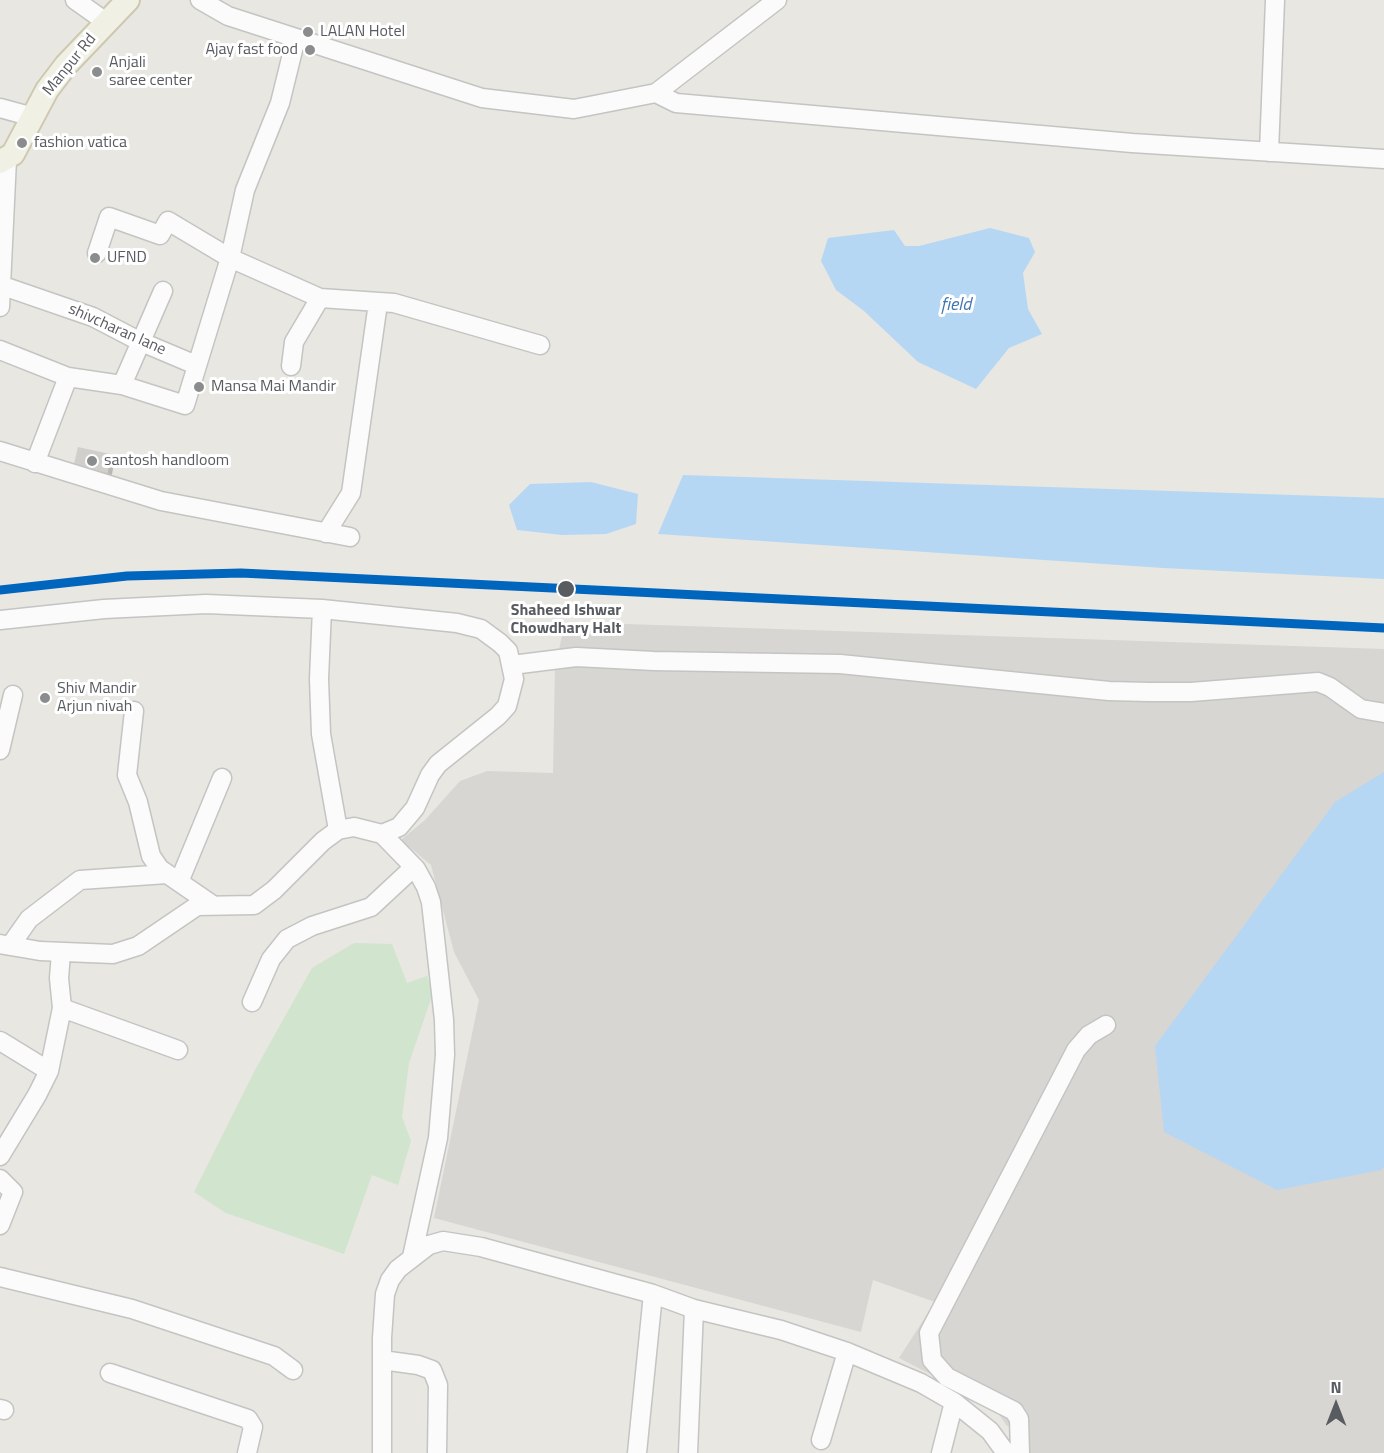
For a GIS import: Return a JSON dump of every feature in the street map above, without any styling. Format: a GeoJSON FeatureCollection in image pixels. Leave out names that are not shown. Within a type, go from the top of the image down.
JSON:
{"type":"FeatureCollection","features":[{"type":"Feature","properties":{"kind":"main road","name":"Manpur Rd"},"geometry":{"type":"LineString","coordinates":[[4,160],[14,154],[47,90],[66,65],[128,0]]}},
{"type":"Feature","properties":{"kind":"street"},"geometry":{"type":"LineString","coordinates":[[75,0],[106,22]]}},
{"type":"Feature","properties":{"kind":"street"},"geometry":{"type":"LineString","coordinates":[[200,0],[228,16],[482,98],[574,109],[656,93],[777,0]]}},
{"type":"Feature","properties":{"kind":"street"},"geometry":{"type":"LineString","coordinates":[[1269,152],[1275,0]]}},
{"type":"Feature","properties":{"kind":"street"},"geometry":{"type":"LineString","coordinates":[[0,350],[68,377],[122,385],[185,405],[230,258],[245,190],[280,103],[296,38]]}},
{"type":"Feature","properties":{"kind":"street"},"geometry":{"type":"LineString","coordinates":[[656,93],[676,103],[1120,142],[1384,159]]}},
{"type":"Feature","properties":{"kind":"street"},"geometry":{"type":"LineString","coordinates":[[0,108],[33,117]]}},
{"type":"Feature","properties":{"kind":"street"},"geometry":{"type":"LineString","coordinates":[[0,307],[3,285],[4,160]]}},
{"type":"Feature","properties":{"kind":"street"},"geometry":{"type":"LineString","coordinates":[[97,253],[110,217],[160,235],[168,220],[230,258],[320,298],[394,303],[540,345]]}},
{"type":"Feature","properties":{"kind":"street","name":"shivcharan lane"},"geometry":{"type":"LineString","coordinates":[[3,285],[93,317],[139,341],[196,365]]}},
{"type":"Feature","properties":{"kind":"street"},"geometry":{"type":"LineString","coordinates":[[122,385],[139,341],[163,291]]}},
{"type":"Feature","properties":{"kind":"street"},"geometry":{"type":"LineString","coordinates":[[291,366],[294,342],[320,298]]}},
{"type":"Feature","properties":{"kind":"street"},"geometry":{"type":"LineString","coordinates":[[326,533],[351,493],[378,303]]}},
{"type":"Feature","properties":{"kind":"street"},"geometry":{"type":"LineString","coordinates":[[35,463],[68,377]]}},
{"type":"Feature","properties":{"kind":"street"},"geometry":{"type":"LineString","coordinates":[[0,451],[161,501],[350,537]]}},
{"type":"Feature","properties":{"kind":"street"},"geometry":{"type":"LineString","coordinates":[[0,620],[171,604],[322,609],[470,625],[500,643],[508,651],[513,679],[507,706],[498,716],[438,764],[406,822],[393,832],[382,834],[354,827],[338,830],[263,900],[244,907],[211,904],[192,908],[128,951],[103,955],[61,953],[5,945]]}},
{"type":"Feature","properties":{"kind":"street"},"geometry":{"type":"LineString","coordinates":[[322,609],[320,724],[338,830]]}},
{"type":"Feature","properties":{"kind":"street"},"geometry":{"type":"LineString","coordinates":[[512,664],[576,657],[654,661],[840,664],[1109,691],[1149,692],[1191,692],[1318,682],[1330,687],[1361,709],[1384,712]]}},
{"type":"Feature","properties":{"kind":"street"},"geometry":{"type":"LineString","coordinates":[[0,750],[4,712],[13,695]]}},
{"type":"Feature","properties":{"kind":"street"},"geometry":{"type":"LineString","coordinates":[[134,711],[127,775],[139,807],[151,856],[173,878],[211,904]]}},
{"type":"Feature","properties":{"kind":"street"},"geometry":{"type":"LineString","coordinates":[[173,878],[222,778]]}},
{"type":"Feature","properties":{"kind":"street"},"geometry":{"type":"LineString","coordinates":[[382,834],[422,878],[431,902],[445,1055],[438,1138],[412,1257]]}},
{"type":"Feature","properties":{"kind":"street"},"geometry":{"type":"LineString","coordinates":[[252,1002],[271,959],[287,939],[312,926],[371,908],[414,867]]}},
{"type":"Feature","properties":{"kind":"street"},"geometry":{"type":"LineString","coordinates":[[5,945],[29,919],[80,880],[173,878]]}},
{"type":"Feature","properties":{"kind":"street"},"geometry":{"type":"LineString","coordinates":[[0,1156],[38,1095],[49,1071],[62,1008],[59,978],[61,953]]}},
{"type":"Feature","properties":{"kind":"street"},"geometry":{"type":"LineString","coordinates":[[62,1008],[178,1050]]}},
{"type":"Feature","properties":{"kind":"street"},"geometry":{"type":"LineString","coordinates":[[1020,1453],[1019,1419],[1014,1411],[946,1377],[932,1360],[929,1333],[1076,1050],[1089,1035],[1107,1025]]}},
{"type":"Feature","properties":{"kind":"street"},"geometry":{"type":"LineString","coordinates":[[0,1041],[49,1071]]}},
{"type":"Feature","properties":{"kind":"street"},"geometry":{"type":"LineString","coordinates":[[0,1179],[14,1192],[0,1225]]}},
{"type":"Feature","properties":{"kind":"street"},"geometry":{"type":"LineString","coordinates":[[382,1453],[385,1294],[394,1275],[412,1257],[429,1245],[442,1241],[457,1242],[653,1294],[694,1309],[781,1330],[847,1352],[921,1383],[954,1402],[990,1431],[1006,1453]]}},
{"type":"Feature","properties":{"kind":"street"},"geometry":{"type":"LineString","coordinates":[[0,1277],[132,1309],[274,1356],[293,1370]]}},
{"type":"Feature","properties":{"kind":"street"},"geometry":{"type":"LineString","coordinates":[[637,1453],[653,1294]]}},
{"type":"Feature","properties":{"kind":"street"},"geometry":{"type":"LineString","coordinates":[[687,1453],[694,1309]]}},
{"type":"Feature","properties":{"kind":"street"},"geometry":{"type":"LineString","coordinates":[[821,1440],[847,1352]]}},
{"type":"Feature","properties":{"kind":"street"},"geometry":{"type":"LineString","coordinates":[[382,1360],[418,1365],[432,1370],[438,1385],[437,1453]]}},
{"type":"Feature","properties":{"kind":"street"},"geometry":{"type":"LineString","coordinates":[[110,1373],[248,1419],[252,1427],[247,1453]]}},
{"type":"Feature","properties":{"kind":"street"},"geometry":{"type":"LineString","coordinates":[[941,1453],[954,1402]]}},
{"type":"Feature","properties":{"kind":"shaded area"},"geometry":{"type":"Polygon","coordinates":[[[565,622],[1384,649],[1384,1453],[1028,1453],[1027,1422],[1007,1426],[994,1407],[899,1358],[935,1302],[873,1280],[861,1332],[434,1218],[479,1000],[454,952],[431,865],[401,840],[425,820],[460,781],[487,771],[553,773],[555,668],[565,622]]]}},
{"type":"Feature","properties":{"kind":"green space"},"geometry":{"type":"Polygon","coordinates":[[[354,943],[392,944],[407,983],[427,976],[433,993],[409,1063],[402,1117],[411,1141],[398,1185],[372,1175],[344,1254],[226,1213],[194,1192],[255,1070],[312,968],[354,943]]]}},
{"type":"Feature","properties":{"kind":"water","name":"field"},"geometry":{"type":"Polygon","coordinates":[[[990,228],[1029,238],[1035,252],[1023,273],[1028,309],[1042,334],[1009,348],[976,389],[918,362],[864,311],[836,290],[821,261],[828,238],[894,230],[905,246],[919,246],[990,228]]]}},
{"type":"Feature","properties":{"kind":"water"},"geometry":{"type":"Polygon","coordinates":[[[683,475],[1384,498],[1384,579],[1163,568],[658,534],[683,475]]]}},
{"type":"Feature","properties":{"kind":"water"},"geometry":{"type":"Polygon","coordinates":[[[591,482],[638,494],[636,524],[606,534],[562,535],[517,530],[509,505],[530,484],[591,482]]]}},
{"type":"Feature","properties":{"kind":"water"},"geometry":{"type":"Polygon","coordinates":[[[1384,772],[1384,1167],[1381,1170],[1277,1190],[1164,1132],[1155,1046],[1335,802],[1384,772]]]}},
{"type":"Feature","properties":{"kind":"building","name":"santosh handloom"},"geometry":{"type":"Polygon","coordinates":[[[78,447],[110,454],[108,473],[73,468],[78,447]]]}},
{"type":"Feature","properties":{"kind":"transit line"},"geometry":{"type":"LineString","coordinates":[[0,590],[127,576],[241,573],[1384,628]]}},
{"type":"Feature","properties":{"kind":"place","name":"LALAN Hotel"},"geometry":{"type":"Point","coordinates":[308,32]}},
{"type":"Feature","properties":{"kind":"place","name":"Ajay fast food"},"geometry":{"type":"Point","coordinates":[310,50]}},
{"type":"Feature","properties":{"kind":"place","name":"Anjali saree center"},"geometry":{"type":"Point","coordinates":[97,72]}},
{"type":"Feature","properties":{"kind":"place","name":"fashion vatica"},"geometry":{"type":"Point","coordinates":[22,143]}},
{"type":"Feature","properties":{"kind":"place","name":"UFND"},"geometry":{"type":"Point","coordinates":[95,258]}},
{"type":"Feature","properties":{"kind":"place","name":"Mansa Mai Mandir"},"geometry":{"type":"Point","coordinates":[199,387]}},
{"type":"Feature","properties":{"kind":"place","name":"santosh handloom"},"geometry":{"type":"Point","coordinates":[92,461]}},
{"type":"Feature","properties":{"kind":"place","name":"Shaheed Ishwar Chowdhary Halt"},"geometry":{"type":"Point","coordinates":[566,589]}},
{"type":"Feature","properties":{"kind":"place","name":"Shiv Mandir Arjun nivah"},"geometry":{"type":"Point","coordinates":[45,698]}}]}
